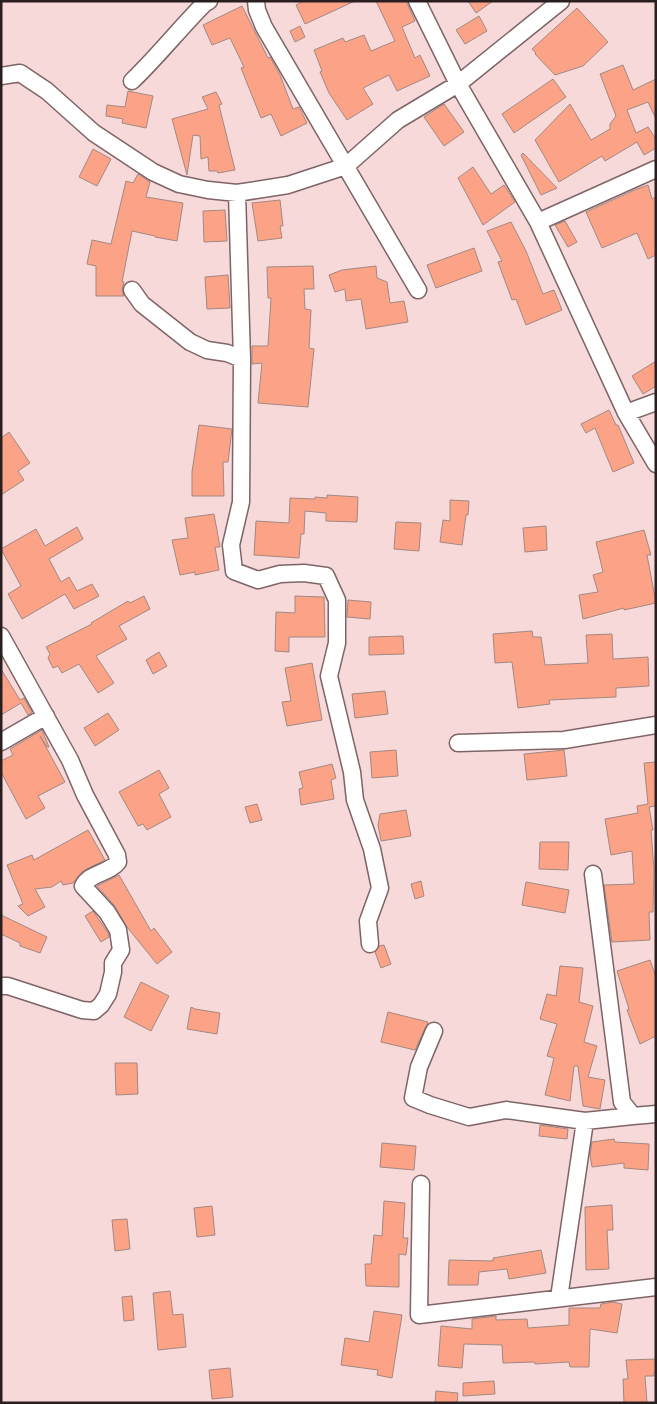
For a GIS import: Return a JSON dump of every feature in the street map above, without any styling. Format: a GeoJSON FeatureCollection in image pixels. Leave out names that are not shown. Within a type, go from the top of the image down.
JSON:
{"type":"FeatureCollection","features":[{"type":"Feature","properties":{"kind":"street"},"geometry":{"type":"LineString","coordinates":[[132,81],[178,30],[205,3],[210,1]]}},
{"type":"Feature","properties":{"kind":"street"},"geometry":{"type":"LineString","coordinates":[[256,1],[257,10],[264,28],[418,290]]}},
{"type":"Feature","properties":{"kind":"street"},"geometry":{"type":"LineString","coordinates":[[417,1],[458,84],[538,222],[626,413],[656,464]]}},
{"type":"Feature","properties":{"kind":"street"},"geometry":{"type":"LineString","coordinates":[[1,76],[20,73],[47,91],[94,133],[153,172],[179,184],[208,190],[238,193],[288,185],[346,166],[398,120],[458,84],[561,1]]}},
{"type":"Feature","properties":{"kind":"street"},"geometry":{"type":"LineString","coordinates":[[538,222],[656,170]]}},
{"type":"Feature","properties":{"kind":"street"},"geometry":{"type":"LineString","coordinates":[[238,193],[242,359],[241,502],[231,545],[234,571],[258,580],[280,574],[304,573],[326,576],[337,600],[337,643],[329,676],[352,772],[355,800],[372,849],[380,888],[368,921],[370,944]]}},
{"type":"Feature","properties":{"kind":"street"},"geometry":{"type":"LineString","coordinates":[[132,290],[142,304],[190,342],[207,350],[226,353],[242,359]]}},
{"type":"Feature","properties":{"kind":"street"},"geometry":{"type":"LineString","coordinates":[[626,413],[656,402]]}},
{"type":"Feature","properties":{"kind":"street"},"geometry":{"type":"LineString","coordinates":[[1,636],[70,760],[85,795],[117,855],[118,862],[115,866],[85,882],[83,886],[108,912],[118,930],[121,950],[113,962],[113,972],[108,994],[102,1005],[94,1011],[82,1010],[8,986],[1,986]]}},
{"type":"Feature","properties":{"kind":"street"},"geometry":{"type":"LineString","coordinates":[[1,742],[46,716]]}},
{"type":"Feature","properties":{"kind":"street"},"geometry":{"type":"LineString","coordinates":[[458,743],[564,740],[656,725]]}},
{"type":"Feature","properties":{"kind":"street"},"geometry":{"type":"LineString","coordinates":[[593,874],[622,1102],[633,1116]]}},
{"type":"Feature","properties":{"kind":"street"},"geometry":{"type":"LineString","coordinates":[[434,1030],[419,1067],[413,1098],[430,1105],[469,1117],[506,1110],[585,1121],[656,1114]]}},
{"type":"Feature","properties":{"kind":"street"},"geometry":{"type":"LineString","coordinates":[[559,1298],[585,1121]]}},
{"type":"Feature","properties":{"kind":"street"},"geometry":{"type":"LineString","coordinates":[[421,1184],[419,1315],[656,1287]]}},
{"type":"Feature","properties":{"kind":"building"},"geometry":{"type":"Polygon","coordinates":[[[304,1],[355,1],[305,24],[296,5],[304,1]]]}},
{"type":"Feature","properties":{"kind":"building"},"geometry":{"type":"Polygon","coordinates":[[[376,1],[406,1],[415,21],[402,27],[415,58],[420,55],[430,76],[397,91],[389,75],[363,88],[373,104],[347,120],[329,93],[320,72],[322,71],[314,50],[343,38],[345,42],[364,35],[371,51],[395,41],[376,1]]]}},
{"type":"Feature","properties":{"kind":"building"},"geometry":{"type":"Polygon","coordinates":[[[468,1],[493,1],[476,13],[468,1]]]}},
{"type":"Feature","properties":{"kind":"building"},"geometry":{"type":"Polygon","coordinates":[[[242,6],[268,58],[270,57],[280,75],[293,109],[299,107],[307,123],[281,136],[271,114],[261,118],[241,68],[244,67],[230,38],[212,45],[203,25],[242,6]]]}},
{"type":"Feature","properties":{"kind":"building"},"geometry":{"type":"Polygon","coordinates":[[[577,8],[608,42],[583,66],[555,75],[532,49],[577,8]]]}},
{"type":"Feature","properties":{"kind":"building"},"geometry":{"type":"Polygon","coordinates":[[[479,16],[487,31],[465,44],[456,30],[479,16]]]}},
{"type":"Feature","properties":{"kind":"building"},"geometry":{"type":"Polygon","coordinates":[[[300,26],[305,37],[295,42],[290,31],[300,26]]]}},
{"type":"Feature","properties":{"kind":"building"},"geometry":{"type":"Polygon","coordinates":[[[623,65],[633,90],[656,79],[656,119],[648,102],[627,110],[636,133],[648,127],[656,139],[656,148],[644,155],[637,142],[605,161],[602,156],[559,182],[535,140],[570,104],[591,140],[610,129],[610,124],[616,116],[600,74],[623,65]]]}},
{"type":"Feature","properties":{"kind":"building"},"geometry":{"type":"Polygon","coordinates":[[[553,79],[566,97],[514,133],[502,114],[553,79]]]}},
{"type":"Feature","properties":{"kind":"building"},"geometry":{"type":"Polygon","coordinates":[[[128,91],[153,96],[146,128],[122,123],[123,119],[106,116],[107,105],[125,107],[128,91]]]}},
{"type":"Feature","properties":{"kind":"building"},"geometry":{"type":"Polygon","coordinates":[[[216,92],[222,104],[219,105],[235,170],[218,173],[217,171],[209,171],[208,157],[201,159],[200,136],[193,135],[187,175],[172,119],[208,109],[202,97],[216,92]]]}},
{"type":"Feature","properties":{"kind":"building"},"geometry":{"type":"Polygon","coordinates":[[[444,104],[464,132],[444,146],[424,117],[444,104]]]}},
{"type":"Feature","properties":{"kind":"building"},"geometry":{"type":"Polygon","coordinates":[[[93,149],[111,159],[97,186],[79,177],[93,149]]]}},
{"type":"Feature","properties":{"kind":"building"},"geometry":{"type":"Polygon","coordinates":[[[523,153],[557,188],[541,195],[521,155],[523,153]]]}},
{"type":"Feature","properties":{"kind":"building"},"geometry":{"type":"Polygon","coordinates":[[[473,167],[491,194],[504,185],[515,202],[483,225],[458,178],[473,167]]]}},
{"type":"Feature","properties":{"kind":"building"},"geometry":{"type":"Polygon","coordinates":[[[138,174],[150,182],[146,197],[183,203],[177,241],[132,231],[122,282],[124,282],[122,290],[124,296],[96,296],[96,266],[87,264],[92,240],[111,244],[126,181],[133,183],[138,174]]]}},
{"type":"Feature","properties":{"kind":"building"},"geometry":{"type":"Polygon","coordinates":[[[648,185],[652,199],[656,197],[656,255],[648,259],[637,233],[602,248],[586,212],[648,185]]]}},
{"type":"Feature","properties":{"kind":"building"},"geometry":{"type":"Polygon","coordinates":[[[280,200],[283,226],[280,226],[282,238],[258,241],[252,203],[280,200]]]}},
{"type":"Feature","properties":{"kind":"building"},"geometry":{"type":"Polygon","coordinates":[[[225,210],[227,241],[204,242],[203,211],[225,210]]]}},
{"type":"Feature","properties":{"kind":"building"},"geometry":{"type":"Polygon","coordinates":[[[565,221],[577,242],[568,247],[555,225],[565,221]]]}},
{"type":"Feature","properties":{"kind":"building"},"geometry":{"type":"Polygon","coordinates":[[[511,222],[526,251],[543,294],[554,290],[562,310],[526,325],[516,299],[512,300],[498,262],[502,261],[487,231],[511,222]]]}},
{"type":"Feature","properties":{"kind":"building"},"geometry":{"type":"Polygon","coordinates":[[[474,248],[482,271],[436,288],[427,265],[474,248]]]}},
{"type":"Feature","properties":{"kind":"building"},"geometry":{"type":"Polygon","coordinates":[[[313,266],[314,289],[304,289],[305,309],[311,310],[309,348],[314,349],[308,407],[258,403],[262,363],[252,364],[252,346],[268,346],[271,298],[268,298],[267,267],[313,266]]]}},
{"type":"Feature","properties":{"kind":"building"},"geometry":{"type":"Polygon","coordinates":[[[376,266],[377,278],[387,282],[390,303],[404,301],[408,322],[366,329],[361,299],[346,301],[345,289],[335,292],[329,275],[342,270],[376,266]]]}},
{"type":"Feature","properties":{"kind":"building"},"geometry":{"type":"Polygon","coordinates":[[[228,275],[230,308],[207,309],[205,277],[228,275]]]}},
{"type":"Feature","properties":{"kind":"building"},"geometry":{"type":"Polygon","coordinates":[[[656,361],[656,386],[643,394],[632,376],[656,361]]]}},
{"type":"Feature","properties":{"kind":"building"},"geometry":{"type":"Polygon","coordinates":[[[609,410],[616,425],[618,425],[634,463],[613,472],[595,428],[586,433],[581,424],[609,410]]]}},
{"type":"Feature","properties":{"kind":"building"},"geometry":{"type":"Polygon","coordinates":[[[199,425],[232,429],[228,462],[223,462],[224,496],[192,496],[192,472],[199,425]]]}},
{"type":"Feature","properties":{"kind":"building"},"geometry":{"type":"Polygon","coordinates":[[[9,432],[30,463],[18,471],[24,480],[1,495],[1,438],[9,432]]]}},
{"type":"Feature","properties":{"kind":"building"},"geometry":{"type":"Polygon","coordinates":[[[327,495],[358,497],[357,522],[326,521],[326,513],[305,511],[304,534],[301,534],[299,558],[254,555],[256,521],[289,523],[290,498],[315,499],[315,497],[327,498],[327,495]]]}},
{"type":"Feature","properties":{"kind":"building"},"geometry":{"type":"Polygon","coordinates":[[[450,500],[469,501],[462,545],[440,542],[443,520],[450,521],[450,500]]]}},
{"type":"Feature","properties":{"kind":"building"},"geometry":{"type":"Polygon","coordinates":[[[214,514],[220,547],[215,547],[219,570],[195,575],[195,572],[180,575],[172,540],[188,538],[185,518],[214,514]]]}},
{"type":"Feature","properties":{"kind":"building"},"geometry":{"type":"Polygon","coordinates":[[[396,522],[421,523],[419,551],[394,549],[396,522]]]}},
{"type":"Feature","properties":{"kind":"building"},"geometry":{"type":"Polygon","coordinates":[[[546,526],[547,550],[525,552],[523,528],[546,526]]]}},
{"type":"Feature","properties":{"kind":"building"},"geometry":{"type":"Polygon","coordinates":[[[77,527],[83,539],[49,559],[61,582],[69,577],[77,591],[92,584],[99,596],[74,609],[65,594],[22,619],[8,594],[21,586],[1,549],[36,529],[45,546],[77,527]]]}},
{"type":"Feature","properties":{"kind":"building"},"geometry":{"type":"Polygon","coordinates":[[[644,530],[651,555],[647,555],[656,603],[624,610],[624,608],[583,619],[579,595],[598,592],[593,575],[603,572],[596,542],[644,530]]]}},
{"type":"Feature","properties":{"kind":"building"},"geometry":{"type":"Polygon","coordinates":[[[144,596],[150,609],[119,626],[127,639],[96,656],[114,683],[98,693],[79,664],[62,673],[58,666],[53,668],[48,658],[50,654],[46,647],[92,624],[128,601],[130,603],[144,596]]]}},
{"type":"Feature","properties":{"kind":"building"},"geometry":{"type":"Polygon","coordinates":[[[295,596],[324,597],[325,637],[289,637],[289,652],[275,651],[276,612],[295,613],[295,596]]]}},
{"type":"Feature","properties":{"kind":"building"},"geometry":{"type":"Polygon","coordinates":[[[348,600],[371,602],[370,619],[347,617],[348,600]]]}},
{"type":"Feature","properties":{"kind":"building"},"geometry":{"type":"Polygon","coordinates":[[[532,631],[533,637],[541,637],[545,665],[588,663],[586,635],[612,634],[613,659],[648,657],[649,686],[616,688],[616,697],[549,700],[550,704],[518,708],[512,662],[495,663],[493,634],[532,631]]]}},
{"type":"Feature","properties":{"kind":"building"},"geometry":{"type":"Polygon","coordinates":[[[403,636],[404,654],[369,655],[369,637],[403,636]]]}},
{"type":"Feature","properties":{"kind":"building"},"geometry":{"type":"Polygon","coordinates":[[[159,652],[167,666],[153,674],[146,660],[159,652]]]}},
{"type":"Feature","properties":{"kind":"building"},"geometry":{"type":"Polygon","coordinates":[[[312,663],[322,720],[287,726],[282,702],[291,701],[285,668],[312,663]]]}},
{"type":"Feature","properties":{"kind":"building"},"geometry":{"type":"Polygon","coordinates":[[[1,669],[20,700],[24,698],[32,712],[28,715],[21,703],[1,715],[1,669]]]}},
{"type":"Feature","properties":{"kind":"building"},"geometry":{"type":"Polygon","coordinates":[[[385,691],[388,714],[355,718],[352,694],[385,691]]]}},
{"type":"Feature","properties":{"kind":"building"},"geometry":{"type":"Polygon","coordinates":[[[108,713],[119,730],[95,746],[84,728],[108,713]]]}},
{"type":"Feature","properties":{"kind":"building"},"geometry":{"type":"Polygon","coordinates":[[[42,730],[49,747],[47,747],[40,736],[65,782],[38,796],[45,808],[26,819],[1,772],[1,761],[13,755],[10,749],[42,730]]]}},
{"type":"Feature","properties":{"kind":"building"},"geometry":{"type":"Polygon","coordinates":[[[396,750],[398,776],[372,778],[370,752],[396,750]]]}},
{"type":"Feature","properties":{"kind":"building"},"geometry":{"type":"Polygon","coordinates":[[[564,750],[567,776],[527,780],[524,754],[564,750]]]}},
{"type":"Feature","properties":{"kind":"building"},"geometry":{"type":"Polygon","coordinates":[[[656,762],[656,806],[649,807],[653,830],[651,830],[654,870],[653,912],[649,912],[650,940],[612,942],[604,885],[634,884],[632,851],[611,855],[605,819],[638,813],[637,806],[648,804],[644,763],[656,762]]]}},
{"type":"Feature","properties":{"kind":"building"},"geometry":{"type":"Polygon","coordinates":[[[332,764],[336,778],[331,780],[334,799],[301,805],[299,789],[303,788],[299,772],[332,764]]]}},
{"type":"Feature","properties":{"kind":"building"},"geometry":{"type":"Polygon","coordinates":[[[159,770],[169,788],[159,794],[171,817],[147,830],[143,824],[138,826],[119,792],[159,770]]]}},
{"type":"Feature","properties":{"kind":"building"},"geometry":{"type":"Polygon","coordinates":[[[257,804],[262,820],[250,823],[245,807],[257,804]]]}},
{"type":"Feature","properties":{"kind":"building"},"geometry":{"type":"Polygon","coordinates":[[[406,810],[411,836],[381,841],[378,825],[380,814],[406,810]]]}},
{"type":"Feature","properties":{"kind":"building"},"geometry":{"type":"Polygon","coordinates":[[[88,830],[105,860],[83,871],[73,883],[63,885],[61,881],[52,887],[35,889],[45,907],[28,916],[18,906],[23,904],[7,865],[32,855],[34,860],[88,830]]]}},
{"type":"Feature","properties":{"kind":"building"},"geometry":{"type":"Polygon","coordinates":[[[540,842],[569,842],[568,870],[539,869],[540,842]]]}},
{"type":"Feature","properties":{"kind":"building"},"geometry":{"type":"Polygon","coordinates":[[[119,875],[151,931],[154,928],[172,952],[157,964],[127,927],[114,905],[97,886],[119,875]]]}},
{"type":"Feature","properties":{"kind":"building"},"geometry":{"type":"Polygon","coordinates":[[[421,881],[424,896],[415,899],[411,884],[421,881]]]}},
{"type":"Feature","properties":{"kind":"building"},"geometry":{"type":"Polygon","coordinates":[[[526,882],[569,890],[565,913],[522,905],[526,882]]]}},
{"type":"Feature","properties":{"kind":"building"},"geometry":{"type":"Polygon","coordinates":[[[93,911],[108,933],[109,937],[101,942],[85,916],[93,911]]]}},
{"type":"Feature","properties":{"kind":"building"},"geometry":{"type":"Polygon","coordinates":[[[1,915],[47,937],[40,953],[20,946],[20,943],[1,934],[1,915]]]}},
{"type":"Feature","properties":{"kind":"building"},"geometry":{"type":"Polygon","coordinates":[[[384,945],[391,964],[381,968],[375,952],[379,946],[384,945]]]}},
{"type":"Feature","properties":{"kind":"building"},"geometry":{"type":"Polygon","coordinates":[[[650,960],[656,977],[656,1036],[640,1044],[627,1010],[629,1009],[617,971],[650,960]]]}},
{"type":"Feature","properties":{"kind":"building"},"geometry":{"type":"Polygon","coordinates":[[[560,966],[583,968],[579,1002],[593,1006],[584,1042],[597,1046],[588,1077],[605,1080],[600,1109],[583,1106],[578,1066],[574,1066],[570,1101],[545,1095],[554,1058],[547,1056],[557,1024],[540,1019],[547,994],[556,996],[560,966]]]}},
{"type":"Feature","properties":{"kind":"building"},"geometry":{"type":"Polygon","coordinates":[[[141,982],[169,996],[151,1031],[124,1017],[141,982]]]}},
{"type":"Feature","properties":{"kind":"building"},"geometry":{"type":"Polygon","coordinates":[[[191,1007],[220,1013],[217,1034],[187,1029],[191,1007]]]}},
{"type":"Feature","properties":{"kind":"building"},"geometry":{"type":"Polygon","coordinates":[[[388,1012],[428,1022],[415,1050],[381,1042],[388,1012]]]}},
{"type":"Feature","properties":{"kind":"building"},"geometry":{"type":"Polygon","coordinates":[[[115,1063],[137,1063],[138,1094],[116,1095],[115,1063]]]}},
{"type":"Feature","properties":{"kind":"building"},"geometry":{"type":"Polygon","coordinates":[[[540,1125],[568,1129],[567,1139],[539,1136],[540,1125]]]}},
{"type":"Feature","properties":{"kind":"building"},"geometry":{"type":"Polygon","coordinates":[[[614,1139],[615,1142],[649,1144],[648,1170],[624,1168],[624,1163],[592,1167],[590,1155],[592,1142],[614,1139]]]}},
{"type":"Feature","properties":{"kind":"building"},"geometry":{"type":"Polygon","coordinates":[[[382,1143],[416,1146],[414,1170],[380,1167],[382,1143]]]}},
{"type":"Feature","properties":{"kind":"building"},"geometry":{"type":"Polygon","coordinates":[[[384,1201],[405,1203],[403,1238],[408,1238],[406,1255],[399,1254],[399,1287],[366,1286],[365,1264],[371,1264],[374,1235],[382,1236],[384,1201]]]}},
{"type":"Feature","properties":{"kind":"building"},"geometry":{"type":"Polygon","coordinates":[[[612,1205],[613,1230],[607,1230],[609,1269],[586,1270],[585,1207],[612,1205]]]}},
{"type":"Feature","properties":{"kind":"building"},"geometry":{"type":"Polygon","coordinates":[[[212,1206],[215,1235],[197,1237],[194,1208],[212,1206]]]}},
{"type":"Feature","properties":{"kind":"building"},"geometry":{"type":"Polygon","coordinates":[[[127,1219],[130,1249],[115,1251],[112,1220],[127,1219]]]}},
{"type":"Feature","properties":{"kind":"building"},"geometry":{"type":"Polygon","coordinates":[[[541,1250],[546,1273],[509,1279],[507,1269],[479,1272],[478,1285],[448,1285],[449,1260],[493,1261],[493,1258],[541,1250]]]}},
{"type":"Feature","properties":{"kind":"building"},"geometry":{"type":"Polygon","coordinates":[[[170,1291],[173,1315],[183,1314],[186,1347],[158,1350],[153,1293],[170,1291]]]}},
{"type":"Feature","properties":{"kind":"building"},"geometry":{"type":"Polygon","coordinates":[[[132,1296],[134,1320],[124,1321],[122,1297],[132,1296]]]}},
{"type":"Feature","properties":{"kind":"building"},"geometry":{"type":"Polygon","coordinates":[[[613,1302],[622,1304],[617,1333],[590,1329],[589,1367],[570,1367],[569,1362],[503,1363],[502,1345],[464,1344],[462,1368],[438,1366],[441,1326],[472,1329],[472,1319],[496,1316],[496,1320],[527,1319],[528,1328],[569,1325],[569,1308],[600,1308],[601,1304],[613,1302]]]}},
{"type":"Feature","properties":{"kind":"building"},"geometry":{"type":"Polygon","coordinates":[[[374,1311],[402,1315],[392,1378],[377,1375],[378,1370],[341,1365],[345,1338],[369,1342],[374,1311]]]}},
{"type":"Feature","properties":{"kind":"building"},"geometry":{"type":"Polygon","coordinates":[[[656,1359],[656,1372],[654,1372],[654,1376],[645,1376],[647,1403],[624,1403],[623,1379],[628,1379],[626,1360],[656,1359]]]}},
{"type":"Feature","properties":{"kind":"building"},"geometry":{"type":"Polygon","coordinates":[[[230,1368],[233,1397],[212,1399],[209,1370],[230,1368]]]}},
{"type":"Feature","properties":{"kind":"building"},"geometry":{"type":"Polygon","coordinates":[[[494,1381],[495,1394],[463,1396],[463,1383],[494,1381]]]}},
{"type":"Feature","properties":{"kind":"building"},"geometry":{"type":"Polygon","coordinates":[[[436,1391],[458,1393],[457,1403],[435,1403],[436,1391]]]}}]}
